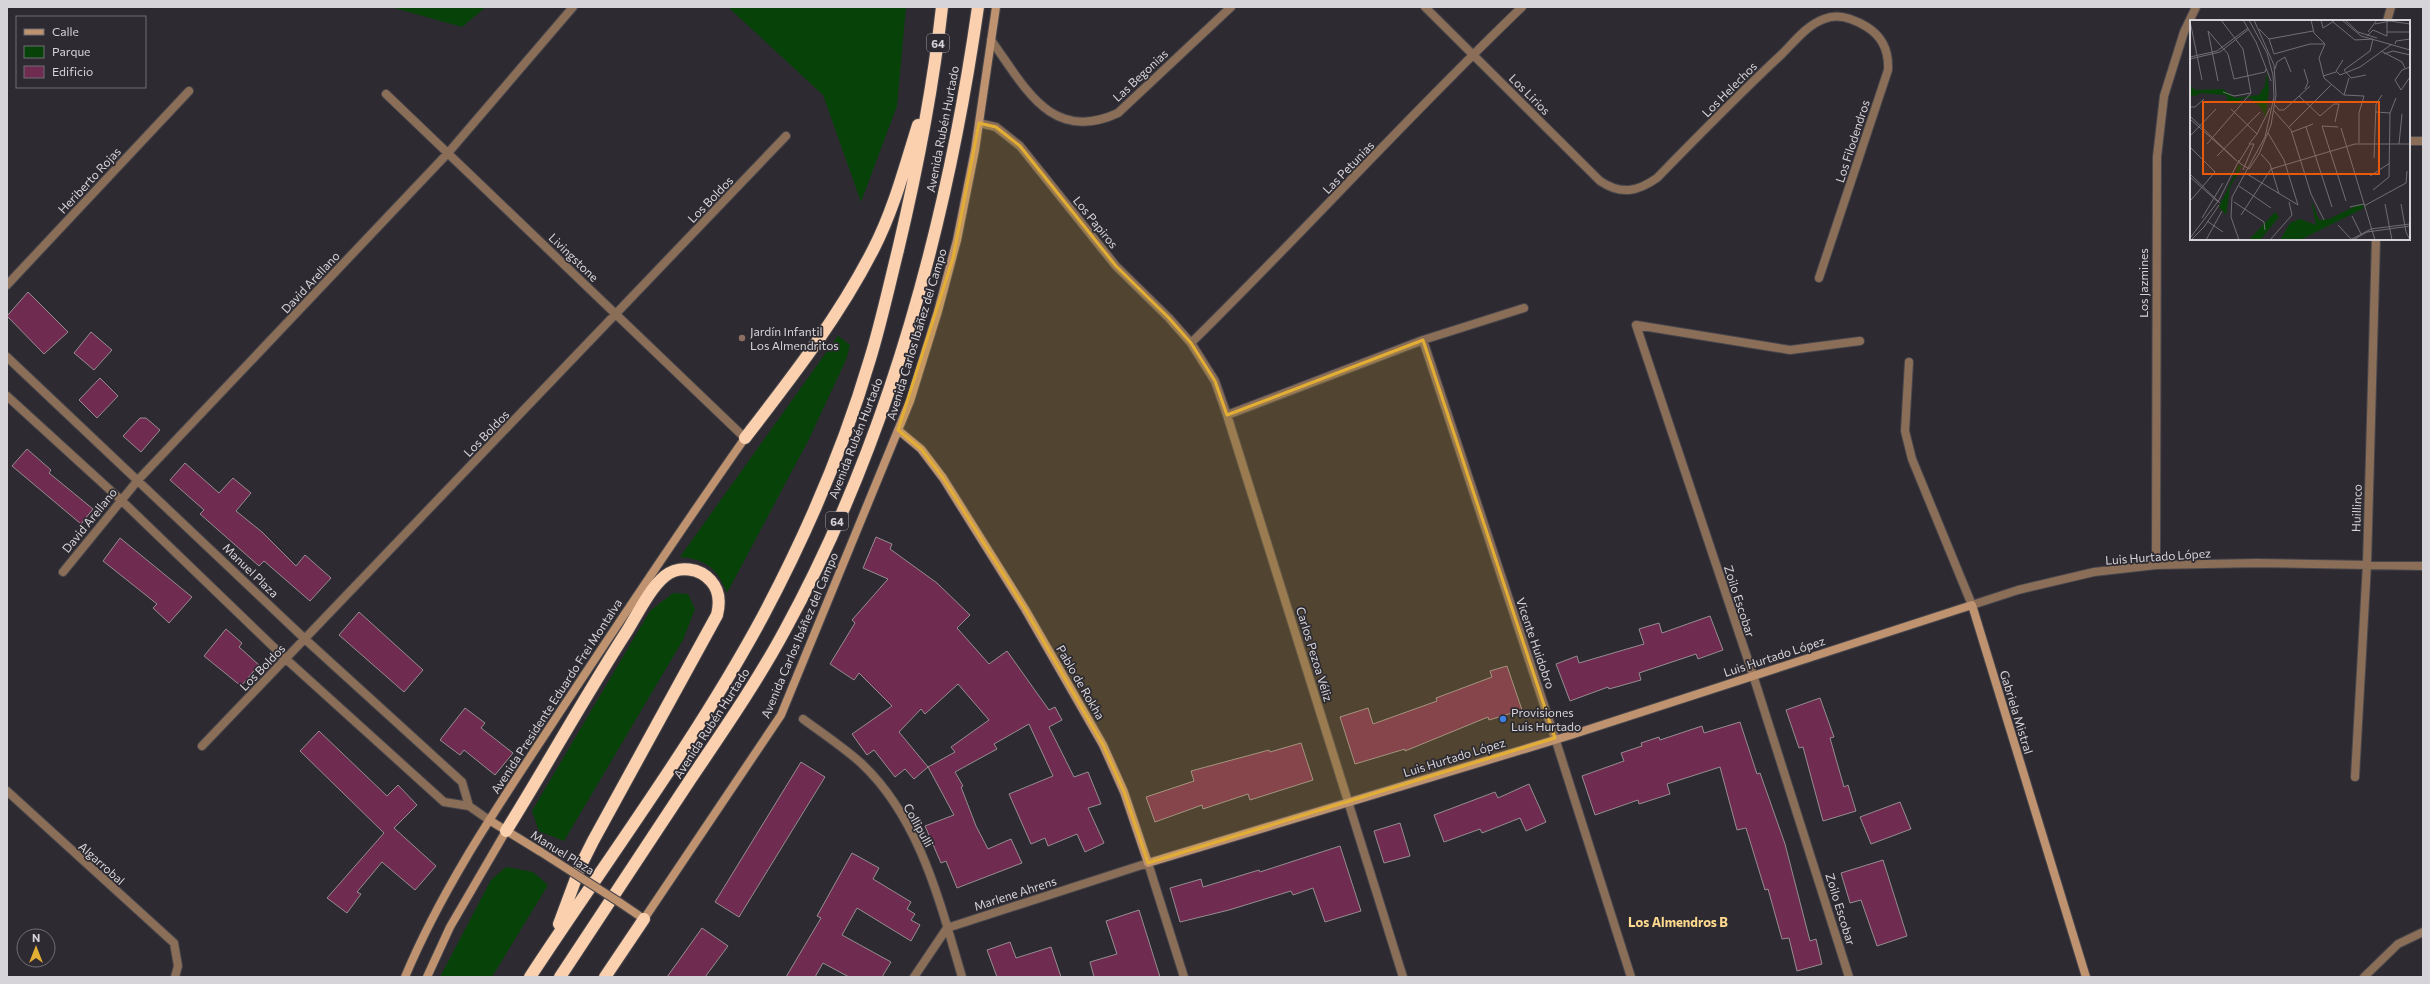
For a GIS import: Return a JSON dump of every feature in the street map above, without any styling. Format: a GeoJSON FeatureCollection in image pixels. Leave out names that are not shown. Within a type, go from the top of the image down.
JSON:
{"type":"FeatureCollection","features":[{"type":"Feature","properties":{"kind":"highway","name":"Avenida Rubén Hurtado"},"geometry":{"type":"LineString","coordinates":[[530,977],[723,685],[763,615],[805,528],[849,421],[870,358],[909,203],[933,78],[942,7]]}},
{"type":"Feature","properties":{"kind":"highway","name":"Avenida Rubén Hurtado"},"geometry":{"type":"LineString","coordinates":[[560,977],[755,682],[804,594],[854,483],[892,383],[929,255],[959,125],[978,7]]}},
{"type":"Feature","properties":{"kind":"highway"},"geometry":{"type":"LineString","coordinates":[[745,438],[819,340],[840,309],[875,246],[901,178],[933,78]]}},
{"type":"Feature","properties":{"kind":"highway"},"geometry":{"type":"LineString","coordinates":[[506,831],[612,654],[659,582],[673,571],[681,569],[689,569],[705,575],[712,581],[718,593],[719,606],[717,615],[593,841],[581,865],[552,942]]}},
{"type":"Feature","properties":{"kind":"highway"},"geometry":{"type":"LineString","coordinates":[[604,977],[644,919]]}},
{"type":"Feature","properties":{"kind":"main road","name":"Avenida Carlos Ibáñez del Campo"},"geometry":{"type":"LineString","coordinates":[[644,919],[781,715],[910,401],[953,258],[979,123],[996,7]]}},
{"type":"Feature","properties":{"kind":"main road","name":"Pablo de Rokha"},"geometry":{"type":"LineString","coordinates":[[898,430],[921,449],[944,478],[1025,609],[1103,745],[1124,792],[1148,863]]}},
{"type":"Feature","properties":{"kind":"main road","name":"Avenida Presidente Eduardo Frei Montalva"},"geometry":{"type":"LineString","coordinates":[[405,977],[425,929],[466,854],[608,638],[745,438]]}},
{"type":"Feature","properties":{"kind":"main road","name":"Luis Hurtado López"},"geometry":{"type":"LineString","coordinates":[[1148,863],[1556,738],[1972,604]]}},
{"type":"Feature","properties":{"kind":"main road","name":"Gabriela Mistral"},"geometry":{"type":"LineString","coordinates":[[1972,604],[2086,977]]}},
{"type":"Feature","properties":{"kind":"main road","name":"Manuel Plaza"},"geometry":{"type":"LineString","coordinates":[[489,820],[644,919]]}},
{"type":"Feature","properties":{"kind":"main road"},"geometry":{"type":"LineString","coordinates":[[428,977],[450,927],[506,831]]}},
{"type":"Feature","properties":{"kind":"street","name":"David Arellano"},"geometry":{"type":"LineString","coordinates":[[63,572],[138,480],[448,153],[573,7]]}},
{"type":"Feature","properties":{"kind":"street","name":"Las Begonias"},"geometry":{"type":"LineString","coordinates":[[991,40],[1023,84],[1048,112],[1064,121],[1084,123],[1102,120],[1118,113],[1231,7]]}},
{"type":"Feature","properties":{"kind":"street","name":"Los Lirios"},"geometry":{"type":"LineString","coordinates":[[1425,7],[1600,181],[1610,188],[1622,191]]}},
{"type":"Feature","properties":{"kind":"street","name":"Las Petunias"},"geometry":{"type":"LineString","coordinates":[[1191,344],[1272,263],[1473,54],[1522,7]]}},
{"type":"Feature","properties":{"kind":"street","name":"Los Jazmines"},"geometry":{"type":"LineString","coordinates":[[2156,565],[2157,157],[2164,96],[2184,32],[2196,7]]}},
{"type":"Feature","properties":{"kind":"street"},"geometry":{"type":"LineString","coordinates":[[2387,20],[2391,7]]}},
{"type":"Feature","properties":{"kind":"street","name":"Los Helechos"},"geometry":{"type":"LineString","coordinates":[[1622,191],[1643,188],[1657,178],[1762,72],[1814,24],[1825,18],[1837,17],[1858,22]]}},
{"type":"Feature","properties":{"kind":"street","name":"Los Filodendros"},"geometry":{"type":"LineString","coordinates":[[1819,278],[1888,70],[1887,50],[1881,40],[1872,30],[1858,22]]}},
{"type":"Feature","properties":{"kind":"street","name":"Heriberto Rojas"},"geometry":{"type":"LineString","coordinates":[[7,285],[189,91]]}},
{"type":"Feature","properties":{"kind":"street","name":"Livingstone"},"geometry":{"type":"LineString","coordinates":[[386,94],[745,438]]}},
{"type":"Feature","properties":{"kind":"street","name":"Los Papiros"},"geometry":{"type":"LineString","coordinates":[[979,123],[996,127],[1020,146],[1116,266],[1169,318],[1191,344]]}},
{"type":"Feature","properties":{"kind":"street","name":"Los Boldos"},"geometry":{"type":"LineString","coordinates":[[202,746],[287,660],[786,136]]}},
{"type":"Feature","properties":{"kind":"street"},"geometry":{"type":"LineString","coordinates":[[2410,141],[2423,141]]}},
{"type":"Feature","properties":{"kind":"street","name":"Huillinco"},"geometry":{"type":"LineString","coordinates":[[2355,777],[2366,564],[2376,240]]}},
{"type":"Feature","properties":{"kind":"street"},"geometry":{"type":"LineString","coordinates":[[1227,415],[1423,340],[1524,308]]}},
{"type":"Feature","properties":{"kind":"street","name":"Zoilo Escobar"},"geometry":{"type":"LineString","coordinates":[[1849,977],[1752,675],[1636,325],[1790,350],[1860,341]]}},
{"type":"Feature","properties":{"kind":"street","name":"Vicente Huidobro"},"geometry":{"type":"LineString","coordinates":[[1423,340],[1556,738],[1631,977]]}},
{"type":"Feature","properties":{"kind":"street","name":"Carlos Pezoa Véliz"},"geometry":{"type":"LineString","coordinates":[[1191,344],[1215,381],[1227,415],[1403,977]]}},
{"type":"Feature","properties":{"kind":"street","name":"Manuel Plaza"},"geometry":{"type":"LineString","coordinates":[[7,357],[306,640],[462,782],[469,806]]}},
{"type":"Feature","properties":{"kind":"street","name":"Gabriela Mistral"},"geometry":{"type":"LineString","coordinates":[[1909,362],[1906,431],[1912,459],[1972,604]]}},
{"type":"Feature","properties":{"kind":"street","name":"Manuel Plaza"},"geometry":{"type":"LineString","coordinates":[[7,396],[121,500],[287,660],[444,802],[469,806],[489,820]]}},
{"type":"Feature","properties":{"kind":"street","name":"Luis Hurtado López"},"geometry":{"type":"LineString","coordinates":[[1972,604],[2018,590],[2094,572],[2156,565],[2366,564],[2423,566]]}},
{"type":"Feature","properties":{"kind":"street","name":"Collipulli"},"geometry":{"type":"LineString","coordinates":[[803,719],[861,763],[898,809],[923,857],[962,977]]}},
{"type":"Feature","properties":{"kind":"street","name":"Algarrobal"},"geometry":{"type":"LineString","coordinates":[[7,791],[174,943],[178,966],[175,977]]}},
{"type":"Feature","properties":{"kind":"street","name":"Marlene Ahrens"},"geometry":{"type":"LineString","coordinates":[[947,928],[1148,863]]}},
{"type":"Feature","properties":{"kind":"street","name":"Pablo de Rokha"},"geometry":{"type":"LineString","coordinates":[[1148,863],[1184,977]]}},
{"type":"Feature","properties":{"kind":"street"},"geometry":{"type":"LineString","coordinates":[[914,977],[947,928]]}},
{"type":"Feature","properties":{"kind":"street"},"geometry":{"type":"LineString","coordinates":[[2364,977],[2398,944],[2423,932]]}},
{"type":"Feature","properties":{"kind":"highlighted area"},"geometry":{"type":"Polygon","coordinates":[[[979,123],[996,127],[1020,146],[1116,266],[1169,318],[1191,343],[1215,381],[1227,415],[1423,340],[1555,738],[1148,863],[1124,792],[1103,745],[1025,609],[943,478],[921,449],[898,430],[953,258],[979,123]]]}},
{"type":"Feature","properties":{"kind":"green space"},"geometry":{"type":"Polygon","coordinates":[[[391,7],[486,7],[462,27],[391,7]]]}},
{"type":"Feature","properties":{"kind":"green space"},"geometry":{"type":"Polygon","coordinates":[[[728,7],[906,7],[897,106],[861,202],[823,95],[728,7]]]}},
{"type":"Feature","properties":{"kind":"green space"},"geometry":{"type":"Polygon","coordinates":[[[838,336],[850,345],[846,360],[808,441],[727,593],[719,577],[710,566],[697,560],[680,557],[838,336]]]}},
{"type":"Feature","properties":{"kind":"green space"},"geometry":{"type":"Polygon","coordinates":[[[673,593],[688,594],[695,609],[683,640],[564,841],[539,831],[532,811],[650,611],[673,593]]]}},
{"type":"Feature","properties":{"kind":"green space"},"geometry":{"type":"Polygon","coordinates":[[[506,867],[533,872],[548,885],[492,977],[440,977],[491,880],[506,867]]]}},
{"type":"Feature","properties":{"kind":"building"},"geometry":{"type":"Polygon","coordinates":[[[28,292],[68,332],[44,354],[7,316],[28,292]]]}},
{"type":"Feature","properties":{"kind":"building"},"geometry":{"type":"Polygon","coordinates":[[[91,332],[112,350],[94,370],[74,353],[91,332]]]}},
{"type":"Feature","properties":{"kind":"building"},"geometry":{"type":"Polygon","coordinates":[[[100,378],[118,396],[97,418],[79,400],[100,378]]]}},
{"type":"Feature","properties":{"kind":"building"},"geometry":{"type":"Polygon","coordinates":[[[140,418],[146,418],[160,430],[141,452],[123,436],[140,418]]]}},
{"type":"Feature","properties":{"kind":"building"},"geometry":{"type":"Polygon","coordinates":[[[27,449],[51,470],[49,473],[93,509],[81,524],[12,466],[27,449]]]}},
{"type":"Feature","properties":{"kind":"building"},"geometry":{"type":"Polygon","coordinates":[[[185,463],[219,493],[233,478],[251,493],[236,511],[262,532],[296,566],[305,555],[331,578],[310,601],[264,561],[259,566],[200,514],[204,510],[170,480],[185,463]]]}},
{"type":"Feature","properties":{"kind":"building"},"geometry":{"type":"Polygon","coordinates":[[[876,537],[892,544],[890,549],[937,583],[970,615],[957,628],[989,664],[1007,651],[1049,710],[1055,707],[1062,720],[1049,727],[1074,777],[1088,772],[1101,804],[1088,808],[1104,843],[1085,852],[1077,834],[1048,846],[1045,838],[1031,844],[1009,794],[1053,776],[1029,724],[994,744],[997,749],[955,772],[963,786],[961,787],[976,826],[988,849],[1011,839],[1022,863],[957,888],[946,861],[941,863],[925,826],[954,815],[928,767],[914,779],[905,769],[895,777],[874,750],[867,755],[852,734],[892,706],[859,673],[854,680],[830,664],[855,623],[852,620],[888,579],[863,568],[876,537]],[[958,684],[925,714],[921,709],[899,732],[928,767],[955,752],[951,747],[989,720],[958,684]]]}},
{"type":"Feature","properties":{"kind":"building"},"geometry":{"type":"Polygon","coordinates":[[[120,538],[192,597],[169,623],[153,608],[157,604],[103,561],[120,538]]]}},
{"type":"Feature","properties":{"kind":"building"},"geometry":{"type":"Polygon","coordinates":[[[359,612],[423,670],[404,692],[339,635],[359,612]]]}},
{"type":"Feature","properties":{"kind":"building"},"geometry":{"type":"Polygon","coordinates":[[[1710,616],[1723,650],[1698,659],[1696,654],[1639,673],[1641,680],[1609,689],[1608,687],[1570,701],[1556,664],[1577,656],[1579,663],[1644,644],[1639,629],[1659,623],[1662,633],[1710,616]]]}},
{"type":"Feature","properties":{"kind":"building"},"geometry":{"type":"Polygon","coordinates":[[[226,629],[242,643],[239,647],[259,665],[241,686],[204,656],[226,629]]]}},
{"type":"Feature","properties":{"kind":"building"},"geometry":{"type":"Polygon","coordinates":[[[1507,666],[1522,710],[1489,720],[1488,717],[1405,751],[1405,749],[1355,764],[1340,717],[1368,708],[1373,724],[1437,701],[1436,698],[1492,677],[1490,671],[1507,666]]]}},
{"type":"Feature","properties":{"kind":"building"},"geometry":{"type":"Polygon","coordinates":[[[1820,698],[1834,737],[1830,738],[1844,787],[1848,785],[1856,811],[1823,821],[1803,747],[1799,748],[1786,710],[1820,698]]]}},
{"type":"Feature","properties":{"kind":"building"},"geometry":{"type":"Polygon","coordinates":[[[465,708],[485,723],[481,728],[513,753],[495,775],[464,750],[460,755],[440,740],[465,708]]]}},
{"type":"Feature","properties":{"kind":"building"},"geometry":{"type":"Polygon","coordinates":[[[1740,722],[1757,774],[1760,773],[1785,844],[1810,941],[1816,939],[1822,964],[1797,971],[1789,938],[1782,939],[1768,889],[1765,890],[1746,828],[1737,830],[1720,767],[1667,784],[1670,794],[1639,804],[1638,800],[1595,815],[1582,776],[1624,761],[1621,753],[1642,746],[1641,743],[1659,737],[1660,740],[1702,726],[1704,733],[1740,722]]]}},
{"type":"Feature","properties":{"kind":"building"},"geometry":{"type":"Polygon","coordinates":[[[319,731],[387,796],[398,785],[417,805],[394,828],[436,866],[415,890],[382,862],[357,892],[361,894],[347,913],[327,898],[384,833],[300,751],[319,731]]]}},
{"type":"Feature","properties":{"kind":"building"},"geometry":{"type":"Polygon","coordinates":[[[1301,743],[1313,780],[1250,800],[1248,794],[1203,809],[1202,805],[1155,822],[1146,797],[1194,781],[1191,771],[1301,743]]]}},
{"type":"Feature","properties":{"kind":"building"},"geometry":{"type":"Polygon","coordinates":[[[801,762],[825,777],[739,917],[715,902],[801,762]]]}},
{"type":"Feature","properties":{"kind":"building"},"geometry":{"type":"Polygon","coordinates":[[[1529,784],[1546,822],[1526,831],[1520,818],[1482,833],[1480,829],[1444,842],[1434,815],[1495,792],[1498,798],[1529,784]]]}},
{"type":"Feature","properties":{"kind":"building"},"geometry":{"type":"Polygon","coordinates":[[[1900,802],[1911,829],[1871,844],[1860,817],[1900,802]]]}},
{"type":"Feature","properties":{"kind":"building"},"geometry":{"type":"Polygon","coordinates":[[[1400,823],[1410,856],[1384,863],[1374,831],[1400,823]]]}},
{"type":"Feature","properties":{"kind":"building"},"geometry":{"type":"Polygon","coordinates":[[[1340,846],[1361,911],[1325,922],[1313,888],[1293,895],[1291,891],[1229,910],[1180,922],[1170,888],[1201,879],[1203,887],[1259,870],[1260,872],[1340,846]]]}},
{"type":"Feature","properties":{"kind":"building"},"geometry":{"type":"Polygon","coordinates":[[[852,853],[879,868],[873,879],[911,902],[907,909],[915,914],[911,920],[920,925],[911,941],[857,908],[842,935],[891,962],[882,977],[849,977],[823,963],[815,977],[786,977],[821,918],[817,916],[852,853]]]}},
{"type":"Feature","properties":{"kind":"building"},"geometry":{"type":"Polygon","coordinates":[[[1883,860],[1907,936],[1877,946],[1861,900],[1850,903],[1841,873],[1883,860]]]}},
{"type":"Feature","properties":{"kind":"building"},"geometry":{"type":"Polygon","coordinates":[[[1139,910],[1160,977],[1094,977],[1090,962],[1117,954],[1106,921],[1139,910]]]}},
{"type":"Feature","properties":{"kind":"building"},"geometry":{"type":"Polygon","coordinates":[[[702,928],[728,946],[705,977],[667,977],[702,928]]]}},
{"type":"Feature","properties":{"kind":"building"},"geometry":{"type":"Polygon","coordinates":[[[1010,942],[1016,958],[1051,947],[1061,977],[997,977],[987,950],[1010,942]]]}},
{"type":"Feature","properties":{"kind":"place","name":"Jardín Infantil Los Almendritos"},"geometry":{"type":"Point","coordinates":[742,338]}},
{"type":"Feature","properties":{"kind":"place","name":"Provisiones Luis Hurtado"},"geometry":{"type":"Point","coordinates":[1503,719]}},
{"type":"Feature","properties":{"kind":"district","name":"Los Almendros B"},"geometry":{"type":"Point","coordinates":[1678,922]}}]}
